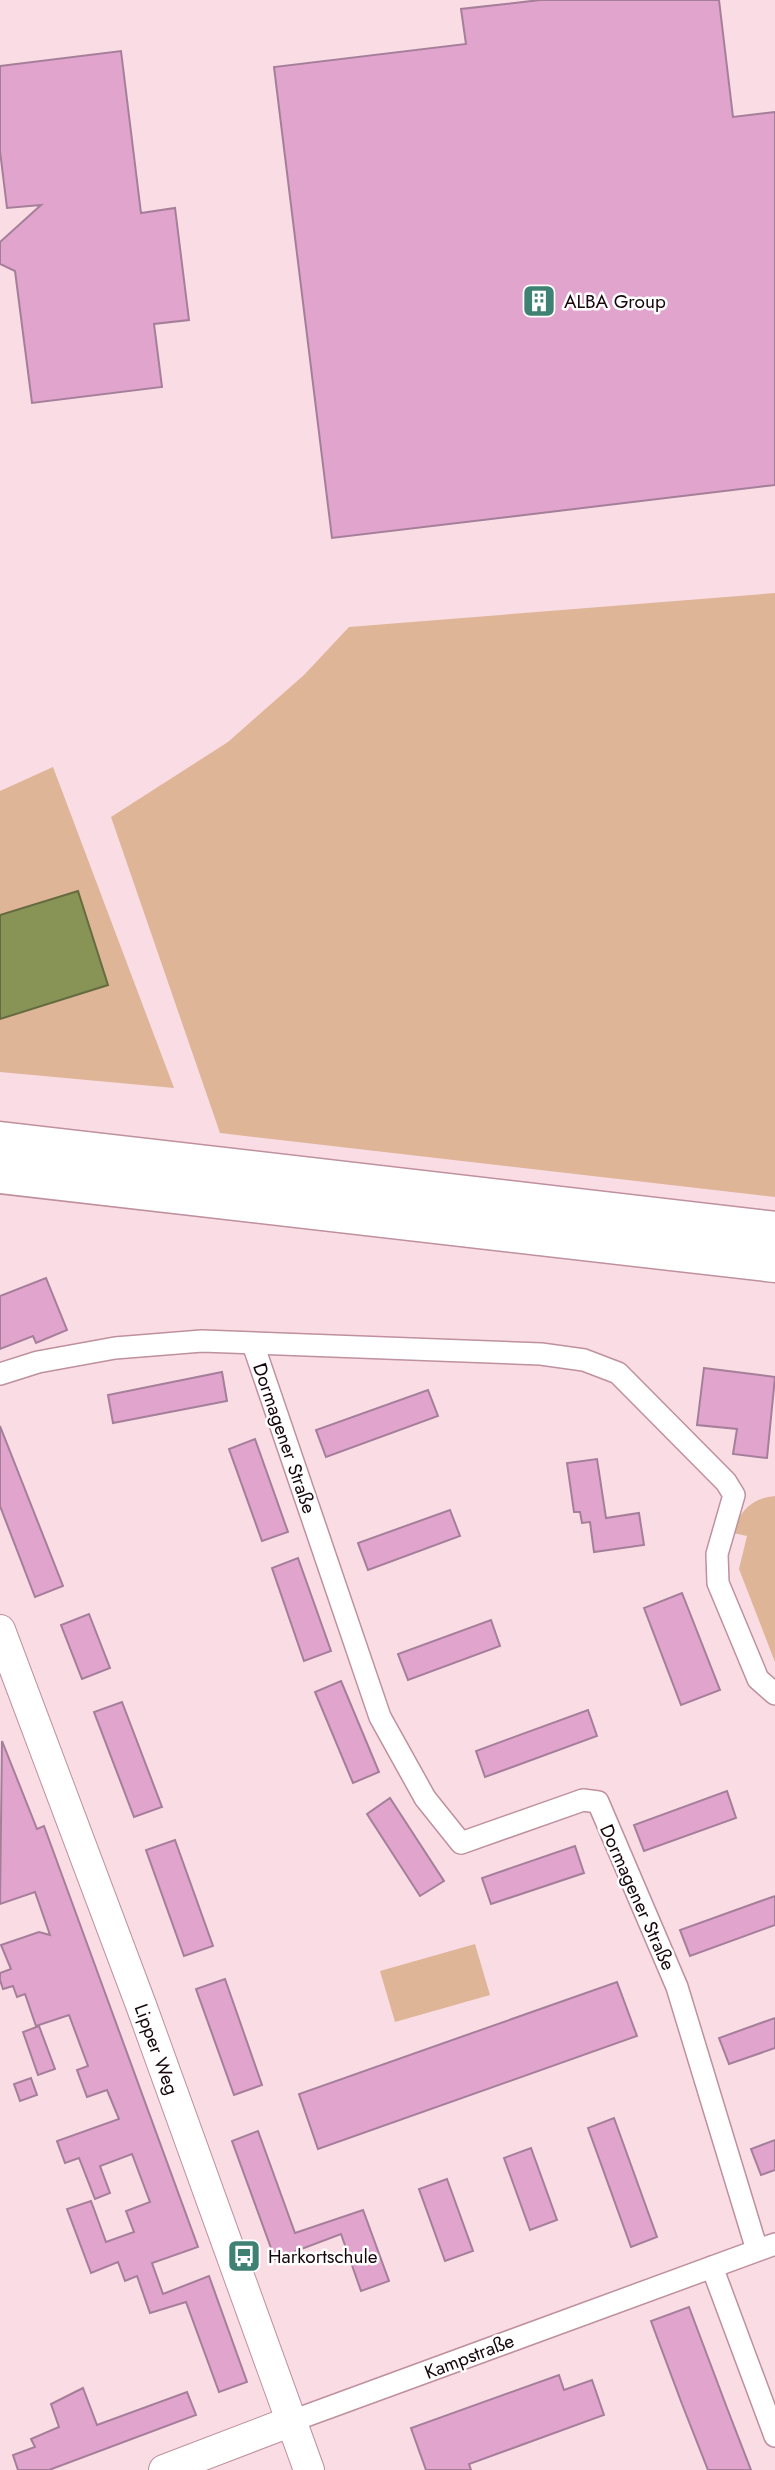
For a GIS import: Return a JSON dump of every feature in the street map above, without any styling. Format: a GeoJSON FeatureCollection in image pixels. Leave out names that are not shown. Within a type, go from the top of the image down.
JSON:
{"type":"FeatureCollection","features":[{"type":"Feature","properties":{"kind":"highway"},"geometry":{"type":"LineString","coordinates":[[0,1141],[775,1231]]}},
{"type":"Feature","properties":{"kind":"highway"},"geometry":{"type":"LineString","coordinates":[[0,1174],[775,1264]]}},
{"type":"Feature","properties":{"kind":"street","name":"Dormagener Straße"},"geometry":{"type":"LineString","coordinates":[[0,1374],[38,1363],[115,1348],[202,1341],[541,1354],[584,1360],[618,1373],[726,1482],[734,1495],[717,1554],[718,1583],[758,1679],[775,1693]]}},
{"type":"Feature","properties":{"kind":"street","name":"Dormagener Straße"},"geometry":{"type":"LineString","coordinates":[[253,1344],[380,1717],[425,1798],[461,1843],[583,1800],[598,1802],[677,1987],[766,2247]]}},
{"type":"Feature","properties":{"kind":"street","name":"Lipper Weg"},"geometry":{"type":"LineString","coordinates":[[0,1630],[141,2005],[309,2470]]}},
{"type":"Feature","properties":{"kind":"street","name":"Kampstraße"},"geometry":{"type":"LineString","coordinates":[[164,2470],[766,2247]]}},
{"type":"Feature","properties":{"kind":"street"},"geometry":{"type":"LineString","coordinates":[[712,2267],[775,2436]]}},
{"type":"Feature","properties":{"kind":"shaded area"},"geometry":{"type":"Polygon","coordinates":[[[775,593],[775,1197],[220,1133],[111,817],[228,742],[304,675],[349,627],[775,593]]]}},
{"type":"Feature","properties":{"kind":"shaded area"},"geometry":{"type":"Polygon","coordinates":[[[53,767],[174,1088],[0,1072],[0,791],[53,767]]]}},
{"type":"Feature","properties":{"kind":"shaded area"},"geometry":{"type":"Polygon","coordinates":[[[78,891],[108,985],[0,1019],[0,915],[78,891]]]}},
{"type":"Feature","properties":{"kind":"shaded area"},"geometry":{"type":"Polygon","coordinates":[[[775,1496],[775,1662],[739,1569],[747,1536],[733,1533],[739,1518],[748,1507],[775,1496]]]}},
{"type":"Feature","properties":{"kind":"shaded area"},"geometry":{"type":"Polygon","coordinates":[[[475,1944],[490,1995],[395,2022],[380,1971],[475,1944]]]}},
{"type":"Feature","properties":{"kind":"building","name":"ALBA Group"},"geometry":{"type":"Polygon","coordinates":[[[540,0],[719,0],[733,117],[775,112],[775,485],[332,538],[274,67],[466,44],[461,9],[540,0]]]}},
{"type":"Feature","properties":{"kind":"building"},"geometry":{"type":"Polygon","coordinates":[[[121,51],[141,213],[175,208],[189,320],[154,324],[162,387],[32,403],[15,271],[0,264],[0,242],[41,205],[7,208],[0,151],[0,66],[121,51]]]}},
{"type":"Feature","properties":{"kind":"building"},"geometry":{"type":"Polygon","coordinates":[[[46,1278],[67,1330],[36,1343],[33,1336],[0,1349],[0,1296],[46,1278]]]}},
{"type":"Feature","properties":{"kind":"building"},"geometry":{"type":"Polygon","coordinates":[[[704,1368],[775,1377],[767,1458],[733,1454],[737,1429],[697,1425],[704,1368]]]}},
{"type":"Feature","properties":{"kind":"building"},"geometry":{"type":"Polygon","coordinates":[[[222,1372],[227,1401],[113,1423],[108,1395],[222,1372]]]}},
{"type":"Feature","properties":{"kind":"building"},"geometry":{"type":"Polygon","coordinates":[[[428,1390],[438,1416],[326,1457],[316,1430],[428,1390]]]}},
{"type":"Feature","properties":{"kind":"building"},"geometry":{"type":"Polygon","coordinates":[[[0,1426],[63,1586],[35,1597],[0,1506],[0,1426]]]}},
{"type":"Feature","properties":{"kind":"building"},"geometry":{"type":"Polygon","coordinates":[[[255,1439],[288,1532],[262,1541],[229,1449],[255,1439]]]}},
{"type":"Feature","properties":{"kind":"building"},"geometry":{"type":"Polygon","coordinates":[[[597,1459],[606,1518],[639,1513],[644,1545],[594,1552],[590,1522],[582,1523],[580,1512],[574,1512],[567,1463],[597,1459]]]}},
{"type":"Feature","properties":{"kind":"building"},"geometry":{"type":"Polygon","coordinates":[[[450,1510],[460,1536],[368,1570],[358,1543],[450,1510]]]}},
{"type":"Feature","properties":{"kind":"building"},"geometry":{"type":"Polygon","coordinates":[[[298,1558],[331,1651],[304,1661],[272,1568],[298,1558]]]}},
{"type":"Feature","properties":{"kind":"building"},"geometry":{"type":"Polygon","coordinates":[[[682,1593],[720,1690],[681,1705],[644,1608],[682,1593]]]}},
{"type":"Feature","properties":{"kind":"building"},"geometry":{"type":"Polygon","coordinates":[[[89,1614],[110,1668],[82,1679],[61,1625],[89,1614]]]}},
{"type":"Feature","properties":{"kind":"building"},"geometry":{"type":"Polygon","coordinates":[[[491,1620],[500,1646],[408,1680],[398,1654],[491,1620]]]}},
{"type":"Feature","properties":{"kind":"building"},"geometry":{"type":"Polygon","coordinates":[[[341,1681],[379,1772],[353,1783],[315,1692],[341,1681]]]}},
{"type":"Feature","properties":{"kind":"building"},"geometry":{"type":"Polygon","coordinates":[[[122,1702],[162,1807],[134,1817],[94,1712],[122,1702]]]}},
{"type":"Feature","properties":{"kind":"building"},"geometry":{"type":"Polygon","coordinates":[[[588,1710],[597,1736],[485,1777],[476,1751],[588,1710]]]}},
{"type":"Feature","properties":{"kind":"building"},"geometry":{"type":"Polygon","coordinates":[[[2,1741],[37,1829],[44,1826],[198,2247],[152,2263],[163,2294],[209,2276],[247,2382],[219,2392],[186,2302],[150,2313],[137,2276],[125,2281],[118,2262],[91,2273],[67,2209],[91,2201],[106,2242],[134,2232],[126,2211],[150,2202],[132,2154],[100,2166],[110,2193],[95,2199],[79,2158],[65,2163],[57,2141],[119,2119],[107,2090],[87,2097],[77,2070],[88,2066],[69,2015],[36,2026],[25,1994],[17,1997],[13,1986],[3,1989],[0,1980],[0,1973],[11,1969],[1,1945],[39,1932],[50,1935],[35,1892],[0,1904],[2,1741]]]}},
{"type":"Feature","properties":{"kind":"building"},"geometry":{"type":"Polygon","coordinates":[[[727,1791],[736,1818],[644,1851],[634,1825],[727,1791]]]}},
{"type":"Feature","properties":{"kind":"building"},"geometry":{"type":"Polygon","coordinates":[[[390,1798],[444,1881],[420,1896],[367,1814],[390,1798]]]}},
{"type":"Feature","properties":{"kind":"building"},"geometry":{"type":"Polygon","coordinates":[[[175,1840],[213,1946],[184,1956],[146,1850],[175,1840]]]}},
{"type":"Feature","properties":{"kind":"building"},"geometry":{"type":"Polygon","coordinates":[[[575,1846],[584,1873],[491,1904],[482,1878],[575,1846]]]}},
{"type":"Feature","properties":{"kind":"building"},"geometry":{"type":"Polygon","coordinates":[[[775,1896],[775,1925],[690,1956],[680,1930],[775,1896]]]}},
{"type":"Feature","properties":{"kind":"building"},"geometry":{"type":"Polygon","coordinates":[[[225,1979],[262,2085],[234,2095],[196,1989],[225,1979]]]}},
{"type":"Feature","properties":{"kind":"building"},"geometry":{"type":"Polygon","coordinates":[[[617,1982],[637,2036],[318,2149],[299,2094],[617,1982]]]}},
{"type":"Feature","properties":{"kind":"building"},"geometry":{"type":"Polygon","coordinates":[[[775,2018],[775,2048],[729,2064],[719,2038],[775,2018]]]}},
{"type":"Feature","properties":{"kind":"building"},"geometry":{"type":"Polygon","coordinates":[[[39,2026],[55,2069],[38,2075],[23,2032],[39,2026]]]}},
{"type":"Feature","properties":{"kind":"building"},"geometry":{"type":"Polygon","coordinates":[[[31,2078],[37,2095],[20,2101],[14,2084],[31,2078]]]}},
{"type":"Feature","properties":{"kind":"building"},"geometry":{"type":"Polygon","coordinates":[[[614,2118],[657,2237],[631,2247],[588,2128],[614,2118]]]}},
{"type":"Feature","properties":{"kind":"building"},"geometry":{"type":"Polygon","coordinates":[[[258,2131],[295,2233],[363,2210],[389,2281],[361,2291],[341,2234],[275,2259],[232,2141],[258,2131]]]}},
{"type":"Feature","properties":{"kind":"building"},"geometry":{"type":"Polygon","coordinates":[[[775,2140],[775,2170],[761,2175],[751,2149],[775,2140]]]}},
{"type":"Feature","properties":{"kind":"building"},"geometry":{"type":"Polygon","coordinates":[[[531,2148],[557,2220],[530,2230],[504,2158],[531,2148]]]}},
{"type":"Feature","properties":{"kind":"building"},"geometry":{"type":"Polygon","coordinates":[[[447,2179],[473,2251],[445,2261],[419,2189],[447,2179]]]}},
{"type":"Feature","properties":{"kind":"building"},"geometry":{"type":"Polygon","coordinates":[[[689,2307],[751,2470],[708,2470],[682,2404],[651,2321],[689,2307]]]}},
{"type":"Feature","properties":{"kind":"building"},"geometry":{"type":"Polygon","coordinates":[[[559,2375],[564,2390],[592,2380],[604,2415],[469,2464],[471,2470],[426,2470],[411,2428],[559,2375]]]}},
{"type":"Feature","properties":{"kind":"building"},"geometry":{"type":"Polygon","coordinates":[[[83,2388],[97,2425],[187,2392],[196,2415],[49,2470],[18,2470],[13,2455],[35,2447],[31,2439],[59,2427],[51,2404],[83,2388]]]}},
{"type":"Feature","properties":{"kind":"place","name":"ALBA Group"},"geometry":{"type":"Point","coordinates":[539,301]}},
{"type":"Feature","properties":{"kind":"place","name":"Harkortschule"},"geometry":{"type":"Point","coordinates":[244,2256]}}]}
